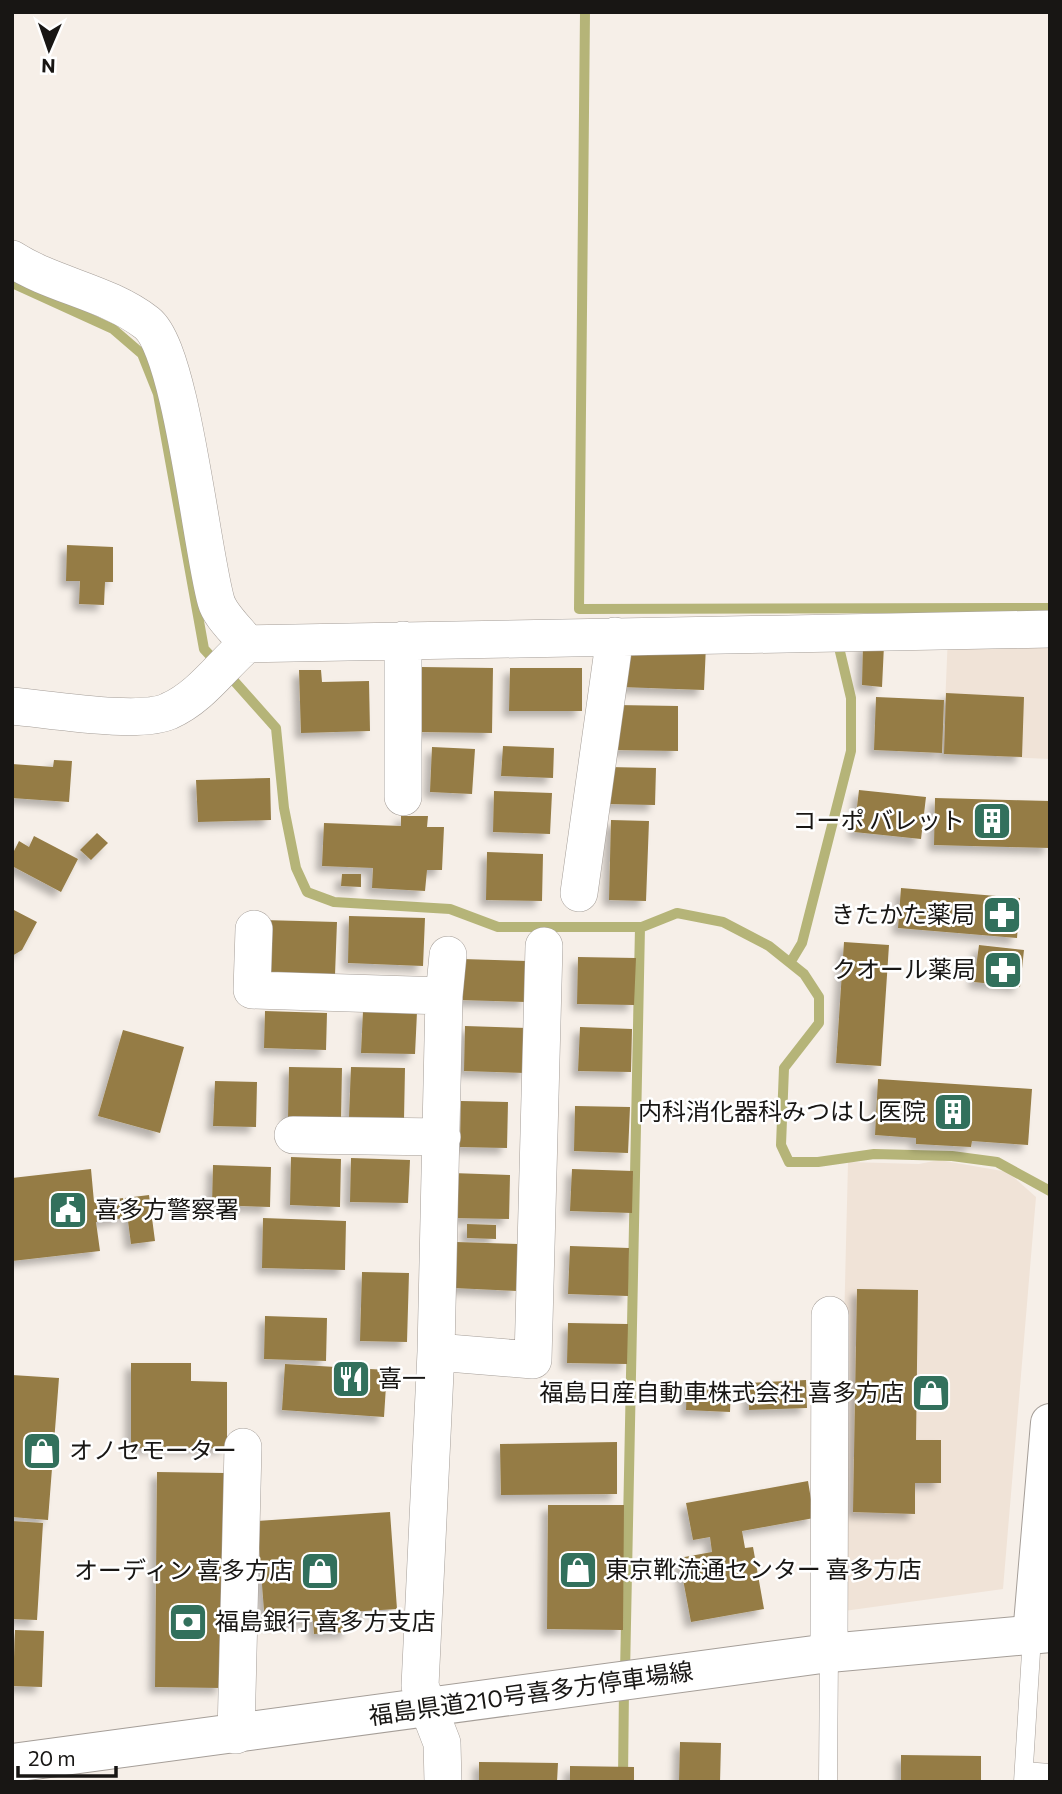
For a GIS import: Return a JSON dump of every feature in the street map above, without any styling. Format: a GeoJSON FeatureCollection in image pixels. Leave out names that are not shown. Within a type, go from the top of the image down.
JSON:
{"type":"FeatureCollection","features":[{"type":"Feature","properties":{"kind":"main road"},"geometry":{"type":"LineString","coordinates":[[1041,1634],[1050,1423]]}},
{"type":"Feature","properties":{"kind":"main road","name":"福島県道210号喜多方停車場線"},"geometry":{"type":"LineString","coordinates":[[12,1763],[236,1735],[829,1653],[1041,1634]]}},
{"type":"Feature","properties":{"kind":"street"},"geometry":{"type":"LineString","coordinates":[[12,259],[37,275],[98,297],[149,325],[161,345],[175,387],[216,604],[241,649]]}},
{"type":"Feature","properties":{"kind":"street"},"geometry":{"type":"LineString","coordinates":[[12,706],[137,716],[168,712],[197,693],[241,649],[403,640],[1050,629]]}},
{"type":"Feature","properties":{"kind":"street"},"geometry":{"type":"LineString","coordinates":[[579,893],[615,636]]}},
{"type":"Feature","properties":{"kind":"street"},"geometry":{"type":"LineString","coordinates":[[402,797],[403,640]]}},
{"type":"Feature","properties":{"kind":"street"},"geometry":{"type":"LineString","coordinates":[[254,929],[252,989],[444,996]]}},
{"type":"Feature","properties":{"kind":"street"},"geometry":{"type":"LineString","coordinates":[[436,1352],[533,1360],[544,946]]}},
{"type":"Feature","properties":{"kind":"street"},"geometry":{"type":"LineString","coordinates":[[443,1782],[442,1744],[420,1686],[436,1352],[444,996],[448,955]]}},
{"type":"Feature","properties":{"kind":"street"},"geometry":{"type":"LineString","coordinates":[[293,1135],[442,1137]]}},
{"type":"Feature","properties":{"kind":"street"},"geometry":{"type":"LineString","coordinates":[[829,1653],[830,1315]]}},
{"type":"Feature","properties":{"kind":"street"},"geometry":{"type":"LineString","coordinates":[[236,1735],[243,1447]]}},
{"type":"Feature","properties":{"kind":"lane"},"geometry":{"type":"LineString","coordinates":[[1041,1634],[1024,1777],[1050,1773]]}},
{"type":"Feature","properties":{"kind":"lane"},"geometry":{"type":"LineString","coordinates":[[828,1782],[829,1653]]}},
{"type":"Feature","properties":{"kind":"shaded area"},"geometry":{"type":"Polygon","coordinates":[[[948,635],[1050,639],[1050,759],[943,754],[948,635]]]}},
{"type":"Feature","properties":{"kind":"shaded area","name":"福島日産自動車株式会社 喜多方店"},"geometry":{"type":"Polygon","coordinates":[[[939,1160],[1008,1172],[1036,1197],[1003,1589],[837,1612],[848,1162],[919,1164],[939,1160]]]}},
{"type":"Feature","properties":{"kind":"building"},"geometry":{"type":"Polygon","coordinates":[[[67,545],[113,547],[113,582],[105,582],[104,605],[79,604],[80,581],[66,581],[67,545]]]}},
{"type":"Feature","properties":{"kind":"building"},"geometry":{"type":"Polygon","coordinates":[[[623,642],[706,645],[704,690],[621,687],[623,642]]]}},
{"type":"Feature","properties":{"kind":"building"},"geometry":{"type":"Polygon","coordinates":[[[863,644],[884,645],[882,687],[862,685],[863,644]]]}},
{"type":"Feature","properties":{"kind":"building"},"geometry":{"type":"Polygon","coordinates":[[[421,667],[493,668],[492,733],[420,732],[421,667]]]}},
{"type":"Feature","properties":{"kind":"building"},"geometry":{"type":"Polygon","coordinates":[[[510,668],[582,668],[582,711],[509,711],[510,668]]]}},
{"type":"Feature","properties":{"kind":"building"},"geometry":{"type":"Polygon","coordinates":[[[299,670],[321,670],[322,682],[369,681],[370,731],[301,733],[299,670]]]}},
{"type":"Feature","properties":{"kind":"building"},"geometry":{"type":"Polygon","coordinates":[[[946,693],[1024,697],[1022,757],[944,754],[946,693]]]}},
{"type":"Feature","properties":{"kind":"building"},"geometry":{"type":"Polygon","coordinates":[[[876,697],[944,700],[942,753],[874,750],[876,697]]]}},
{"type":"Feature","properties":{"kind":"building"},"geometry":{"type":"Polygon","coordinates":[[[616,705],[678,706],[678,751],[615,750],[616,705]]]}},
{"type":"Feature","properties":{"kind":"building"},"geometry":{"type":"Polygon","coordinates":[[[503,746],[554,748],[553,778],[501,776],[503,746]]]}},
{"type":"Feature","properties":{"kind":"building"},"geometry":{"type":"Polygon","coordinates":[[[432,747],[475,749],[472,794],[430,792],[432,747]]]}},
{"type":"Feature","properties":{"kind":"building"},"geometry":{"type":"Polygon","coordinates":[[[54,760],[72,761],[69,802],[12,798],[12,764],[53,767],[54,760]]]}},
{"type":"Feature","properties":{"kind":"building"},"geometry":{"type":"Polygon","coordinates":[[[608,767],[656,768],[655,805],[607,804],[608,767]]]}},
{"type":"Feature","properties":{"kind":"building"},"geometry":{"type":"Polygon","coordinates":[[[270,778],[271,820],[198,822],[196,780],[270,778]]]}},
{"type":"Feature","properties":{"kind":"building"},"geometry":{"type":"Polygon","coordinates":[[[859,790],[926,797],[921,839],[854,832],[859,790]]]}},
{"type":"Feature","properties":{"kind":"building"},"geometry":{"type":"Polygon","coordinates":[[[494,791],[552,793],[550,834],[493,832],[494,791]]]}},
{"type":"Feature","properties":{"kind":"building","name":"コーポ バレット"},"geometry":{"type":"Polygon","coordinates":[[[935,798],[1050,801],[1050,848],[934,845],[935,798]]]}},
{"type":"Feature","properties":{"kind":"building"},"geometry":{"type":"Polygon","coordinates":[[[401,816],[428,816],[427,827],[444,827],[442,870],[427,870],[425,891],[372,888],[373,868],[322,866],[324,823],[401,826],[401,816]]]}},
{"type":"Feature","properties":{"kind":"building"},"geometry":{"type":"Polygon","coordinates":[[[611,820],[649,821],[646,901],[609,900],[611,820]]]}},
{"type":"Feature","properties":{"kind":"building"},"geometry":{"type":"Polygon","coordinates":[[[97,833],[108,843],[91,860],[80,850],[97,833]]]}},
{"type":"Feature","properties":{"kind":"building"},"geometry":{"type":"Polygon","coordinates":[[[34,836],[78,859],[61,892],[12,866],[12,855],[19,841],[29,847],[34,836]]]}},
{"type":"Feature","properties":{"kind":"building"},"geometry":{"type":"Polygon","coordinates":[[[487,852],[543,854],[542,901],[486,900],[487,852]]]}},
{"type":"Feature","properties":{"kind":"building"},"geometry":{"type":"Polygon","coordinates":[[[342,874],[361,874],[361,887],[341,886],[342,874]]]}},
{"type":"Feature","properties":{"kind":"building"},"geometry":{"type":"Polygon","coordinates":[[[901,888],[1020,898],[1017,938],[898,928],[901,888]]]}},
{"type":"Feature","properties":{"kind":"building"},"geometry":{"type":"Polygon","coordinates":[[[12,909],[37,922],[22,950],[12,956],[12,909]]]}},
{"type":"Feature","properties":{"kind":"building"},"geometry":{"type":"Polygon","coordinates":[[[349,916],[425,918],[423,966],[348,963],[349,916]]]}},
{"type":"Feature","properties":{"kind":"building"},"geometry":{"type":"Polygon","coordinates":[[[263,920],[337,922],[335,975],[262,973],[263,920]]]}},
{"type":"Feature","properties":{"kind":"building"},"geometry":{"type":"Polygon","coordinates":[[[844,942],[889,945],[881,1066],[836,1063],[844,942]]]}},
{"type":"Feature","properties":{"kind":"building"},"geometry":{"type":"Polygon","coordinates":[[[979,945],[1024,950],[1020,987],[974,982],[979,945]]]}},
{"type":"Feature","properties":{"kind":"building"},"geometry":{"type":"Polygon","coordinates":[[[578,957],[636,958],[634,1005],[577,1004],[578,957]]]}},
{"type":"Feature","properties":{"kind":"building"},"geometry":{"type":"Polygon","coordinates":[[[462,959],[527,961],[526,1002],[461,1000],[462,959]]]}},
{"type":"Feature","properties":{"kind":"building"},"geometry":{"type":"Polygon","coordinates":[[[265,1011],[327,1013],[326,1050],[264,1048],[265,1011]]]}},
{"type":"Feature","properties":{"kind":"building"},"geometry":{"type":"Polygon","coordinates":[[[363,1011],[417,1012],[415,1054],[361,1053],[363,1011]]]}},
{"type":"Feature","properties":{"kind":"building"},"geometry":{"type":"Polygon","coordinates":[[[465,1026],[527,1028],[526,1073],[464,1071],[465,1026]]]}},
{"type":"Feature","properties":{"kind":"building"},"geometry":{"type":"Polygon","coordinates":[[[580,1027],[632,1029],[631,1072],[578,1071],[580,1027]]]}},
{"type":"Feature","properties":{"kind":"building"},"geometry":{"type":"Polygon","coordinates":[[[123,1030],[184,1047],[160,1133],[98,1116],[123,1030]]]}},
{"type":"Feature","properties":{"kind":"building"},"geometry":{"type":"Polygon","coordinates":[[[289,1067],[342,1068],[341,1120],[288,1119],[289,1067]]]}},
{"type":"Feature","properties":{"kind":"building"},"geometry":{"type":"Polygon","coordinates":[[[351,1067],[405,1068],[404,1119],[349,1117],[351,1067]]]}},
{"type":"Feature","properties":{"kind":"building","name":"内科消化器科みつはし医院"},"geometry":{"type":"Polygon","coordinates":[[[878,1079],[1032,1089],[1028,1145],[972,1141],[971,1147],[916,1144],[916,1138],[875,1135],[878,1079]]]}},
{"type":"Feature","properties":{"kind":"building"},"geometry":{"type":"Polygon","coordinates":[[[215,1081],[257,1082],[256,1127],[213,1126],[215,1081]]]}},
{"type":"Feature","properties":{"kind":"building"},"geometry":{"type":"Polygon","coordinates":[[[461,1101],[508,1102],[507,1148],[460,1147],[461,1101]]]}},
{"type":"Feature","properties":{"kind":"building"},"geometry":{"type":"Polygon","coordinates":[[[575,1106],[630,1107],[628,1153],[574,1151],[575,1106]]]}},
{"type":"Feature","properties":{"kind":"building"},"geometry":{"type":"Polygon","coordinates":[[[291,1157],[341,1159],[340,1207],[290,1205],[291,1157]]]}},
{"type":"Feature","properties":{"kind":"building"},"geometry":{"type":"Polygon","coordinates":[[[351,1158],[410,1160],[408,1203],[350,1202],[351,1158]]]}},
{"type":"Feature","properties":{"kind":"building"},"geometry":{"type":"Polygon","coordinates":[[[213,1165],[271,1167],[270,1207],[212,1205],[213,1165]]]}},
{"type":"Feature","properties":{"kind":"building","name":"喜多方警察署"},"geometry":{"type":"Polygon","coordinates":[[[91,1169],[94,1202],[123,1198],[125,1218],[96,1222],[100,1251],[12,1261],[12,1178],[91,1169]]]}},
{"type":"Feature","properties":{"kind":"building"},"geometry":{"type":"Polygon","coordinates":[[[572,1169],[633,1171],[632,1213],[570,1211],[572,1169]]]}},
{"type":"Feature","properties":{"kind":"building"},"geometry":{"type":"Polygon","coordinates":[[[452,1173],[510,1175],[509,1219],[451,1218],[452,1173]]]}},
{"type":"Feature","properties":{"kind":"building"},"geometry":{"type":"Polygon","coordinates":[[[149,1195],[155,1241],[131,1244],[125,1198],[149,1195]]]}},
{"type":"Feature","properties":{"kind":"building"},"geometry":{"type":"Polygon","coordinates":[[[263,1218],[346,1221],[345,1270],[262,1268],[263,1218]]]}},
{"type":"Feature","properties":{"kind":"building"},"geometry":{"type":"Polygon","coordinates":[[[467,1224],[496,1225],[496,1239],[467,1238],[467,1224]]]}},
{"type":"Feature","properties":{"kind":"building"},"geometry":{"type":"Polygon","coordinates":[[[456,1242],[518,1244],[517,1291],[454,1288],[456,1242]]]}},
{"type":"Feature","properties":{"kind":"building"},"geometry":{"type":"Polygon","coordinates":[[[570,1246],[629,1248],[628,1296],[568,1294],[570,1246]]]}},
{"type":"Feature","properties":{"kind":"building"},"geometry":{"type":"Polygon","coordinates":[[[362,1272],[409,1273],[407,1342],[360,1341],[362,1272]]]}},
{"type":"Feature","properties":{"kind":"building"},"geometry":{"type":"Polygon","coordinates":[[[857,1289],[918,1290],[916,1440],[941,1440],[941,1483],[915,1483],[915,1514],[853,1512],[857,1289]]]}},
{"type":"Feature","properties":{"kind":"building"},"geometry":{"type":"Polygon","coordinates":[[[265,1316],[327,1318],[326,1361],[264,1359],[265,1316]]]}},
{"type":"Feature","properties":{"kind":"building"},"geometry":{"type":"Polygon","coordinates":[[[568,1323],[628,1324],[627,1364],[567,1363],[568,1323]]]}},
{"type":"Feature","properties":{"kind":"building"},"geometry":{"type":"Polygon","coordinates":[[[131,1363],[191,1363],[191,1381],[227,1382],[227,1448],[131,1448],[131,1363]]]}},
{"type":"Feature","properties":{"kind":"building"},"geometry":{"type":"Polygon","coordinates":[[[285,1364],[387,1370],[384,1417],[282,1410],[285,1364]]]}},
{"type":"Feature","properties":{"kind":"building"},"geometry":{"type":"Polygon","coordinates":[[[12,1375],[59,1378],[48,1520],[12,1517],[12,1375]]]}},
{"type":"Feature","properties":{"kind":"building"},"geometry":{"type":"Polygon","coordinates":[[[806,1380],[807,1408],[749,1410],[748,1383],[806,1380]]]}},
{"type":"Feature","properties":{"kind":"building"},"geometry":{"type":"Polygon","coordinates":[[[687,1385],[731,1386],[730,1412],[686,1410],[687,1385]]]}},
{"type":"Feature","properties":{"kind":"building"},"geometry":{"type":"Polygon","coordinates":[[[617,1442],[617,1494],[501,1495],[500,1444],[617,1442]]]}},
{"type":"Feature","properties":{"kind":"building"},"geometry":{"type":"Polygon","coordinates":[[[157,1472],[225,1473],[222,1688],[155,1687],[157,1472]]]}},
{"type":"Feature","properties":{"kind":"building"},"geometry":{"type":"Polygon","coordinates":[[[808,1481],[814,1518],[742,1531],[745,1548],[753,1547],[764,1609],[691,1622],[679,1558],[712,1552],[710,1537],[693,1540],[686,1503],[808,1481]]]}},
{"type":"Feature","properties":{"kind":"building"},"geometry":{"type":"Polygon","coordinates":[[[548,1505],[624,1505],[623,1630],[547,1629],[548,1505]]]}},
{"type":"Feature","properties":{"kind":"building"},"geometry":{"type":"Polygon","coordinates":[[[390,1512],[397,1609],[348,1612],[349,1632],[314,1634],[313,1620],[265,1623],[257,1521],[390,1512]]]}},
{"type":"Feature","properties":{"kind":"building"},"geometry":{"type":"Polygon","coordinates":[[[12,1521],[43,1523],[37,1620],[12,1619],[12,1521]]]}},
{"type":"Feature","properties":{"kind":"building"},"geometry":{"type":"Polygon","coordinates":[[[15,1630],[44,1631],[42,1687],[13,1686],[15,1630]]]}},
{"type":"Feature","properties":{"kind":"building"},"geometry":{"type":"Polygon","coordinates":[[[680,1742],[721,1743],[720,1782],[679,1782],[680,1742]]]}},
{"type":"Feature","properties":{"kind":"building"},"geometry":{"type":"Polygon","coordinates":[[[901,1755],[981,1756],[981,1782],[901,1782],[901,1755]]]}},
{"type":"Feature","properties":{"kind":"building"},"geometry":{"type":"Polygon","coordinates":[[[479,1762],[558,1763],[557,1782],[479,1782],[479,1762]]]}},
{"type":"Feature","properties":{"kind":"building"},"geometry":{"type":"Polygon","coordinates":[[[570,1766],[634,1767],[634,1782],[570,1782],[570,1766]]]}},
{"type":"Feature","properties":{"kind":"waterway"},"geometry":{"type":"LineString","coordinates":[[585,12],[579,609],[1050,608]]}},
{"type":"Feature","properties":{"kind":"waterway"},"geometry":{"type":"LineString","coordinates":[[12,283],[113,329],[142,354],[158,394],[204,649],[216,662]]}},
{"type":"Feature","properties":{"kind":"waterway"},"geometry":{"type":"LineString","coordinates":[[790,963],[802,943],[851,751],[851,698],[837,639]]}},
{"type":"Feature","properties":{"kind":"waterway"},"geometry":{"type":"LineString","coordinates":[[227,673],[276,728],[284,808],[296,868],[307,892],[334,902],[450,909],[498,927],[642,927],[677,913],[723,922],[769,946],[804,974],[819,997],[819,1023],[784,1068],[781,1145],[789,1162],[818,1162],[874,1154],[952,1156],[997,1162],[1050,1191]]}},
{"type":"Feature","properties":{"kind":"waterway"},"geometry":{"type":"LineString","coordinates":[[625,1673],[640,927]]}},
{"type":"Feature","properties":{"kind":"waterway"},"geometry":{"type":"LineString","coordinates":[[623,1778],[624,1688]]}},
{"type":"Feature","properties":{"kind":"place","name":"コーポ バレット"},"geometry":{"type":"Point","coordinates":[992,821]}},
{"type":"Feature","properties":{"kind":"place","name":"きたかた薬局"},"geometry":{"type":"Point","coordinates":[1002,915]}},
{"type":"Feature","properties":{"kind":"place","name":"クオール薬局"},"geometry":{"type":"Point","coordinates":[1003,970]}},
{"type":"Feature","properties":{"kind":"place","name":"内科消化器科みつはし医院"},"geometry":{"type":"Point","coordinates":[953,1112]}},
{"type":"Feature","properties":{"kind":"place","name":"喜多方警察署"},"geometry":{"type":"Point","coordinates":[68,1210]}},
{"type":"Feature","properties":{"kind":"place","name":"喜一"},"geometry":{"type":"Point","coordinates":[351,1379]}},
{"type":"Feature","properties":{"kind":"place","name":"福島日産自動車株式会社 喜多方店"},"geometry":{"type":"Point","coordinates":[931,1393]}},
{"type":"Feature","properties":{"kind":"place","name":"オノセモーター"},"geometry":{"type":"Point","coordinates":[42,1451]}},
{"type":"Feature","properties":{"kind":"place","name":"東京靴流通センター 喜多方店"},"geometry":{"type":"Point","coordinates":[578,1570]}},
{"type":"Feature","properties":{"kind":"place","name":"オーディン 喜多方店"},"geometry":{"type":"Point","coordinates":[320,1571]}},
{"type":"Feature","properties":{"kind":"place","name":"福島銀行 喜多方支店"},"geometry":{"type":"Point","coordinates":[188,1622]}}]}
